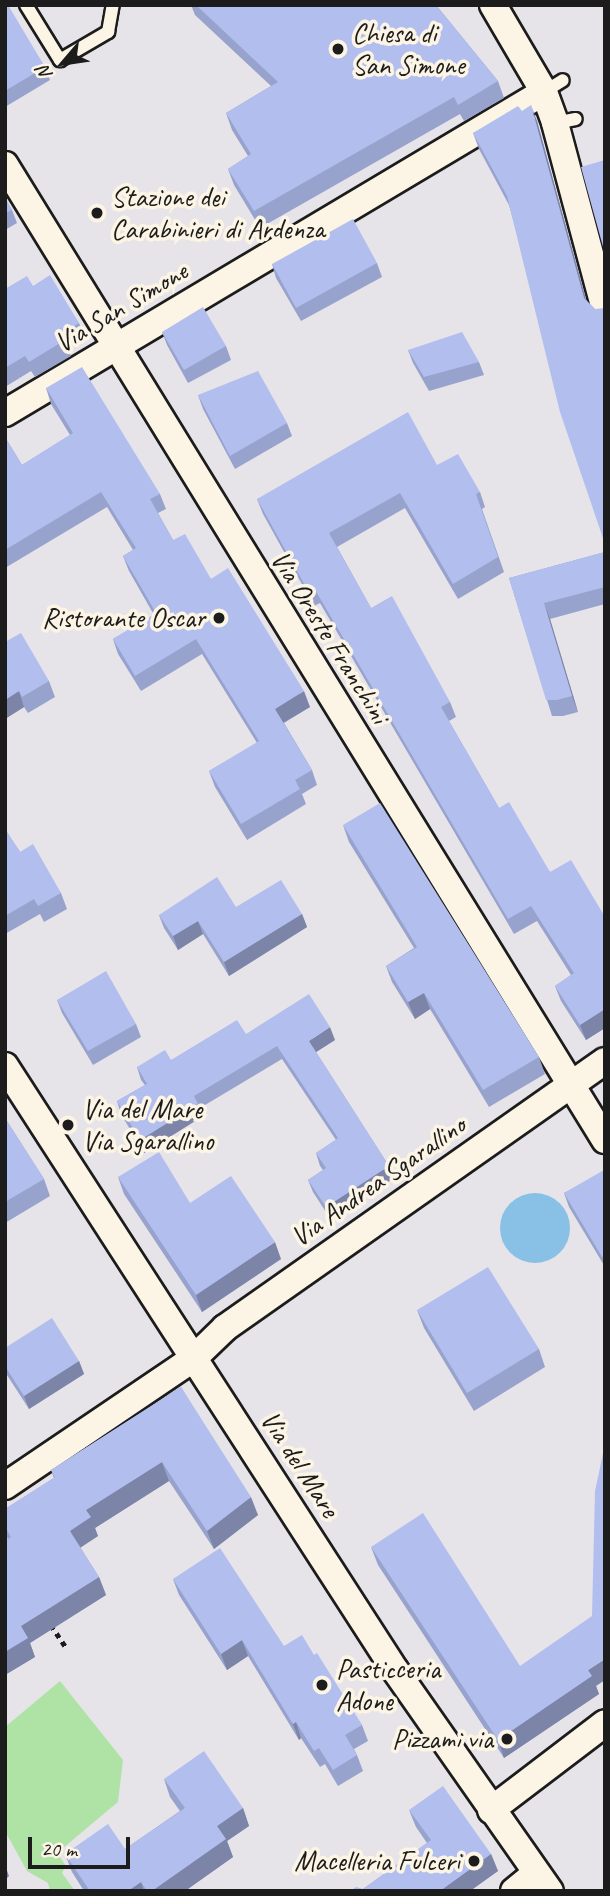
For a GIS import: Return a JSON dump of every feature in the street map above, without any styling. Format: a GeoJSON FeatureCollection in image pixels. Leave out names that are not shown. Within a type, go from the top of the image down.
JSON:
{"type":"FeatureCollection","features":[{"type":"Feature","properties":{"kind":"street"},"geometry":{"type":"LineString","coordinates":[[493,5],[543,93],[565,121],[605,310]]}},
{"type":"Feature","properties":{"kind":"street","name":"Via San Simone"},"geometry":{"type":"LineString","coordinates":[[5,413],[543,93]]}},
{"type":"Feature","properties":{"kind":"street","name":"Via Oreste Franchini"},"geometry":{"type":"LineString","coordinates":[[5,165],[114,347],[605,1140]]}},
{"type":"Feature","properties":{"kind":"street","name":"Via Andrea Sgarallino"},"geometry":{"type":"LineString","coordinates":[[5,1486],[194,1358],[225,1328],[605,1061]]}},
{"type":"Feature","properties":{"kind":"street","name":"Via del Mare"},"geometry":{"type":"LineString","coordinates":[[5,1066],[395,1670],[543,1882]]}},
{"type":"Feature","properties":{"kind":"street"},"geometry":{"type":"LineString","coordinates":[[491,1810],[605,1723]]}},
{"type":"Feature","properties":{"kind":"street"},"geometry":{"type":"LineString","coordinates":[[514,1891],[543,1882]]}},
{"type":"Feature","properties":{"kind":"lane"},"geometry":{"type":"LineString","coordinates":[[26,5],[60,60],[108,32],[113,5]]}},
{"type":"Feature","properties":{"kind":"path"},"geometry":{"type":"LineString","coordinates":[[47,1618],[67,1649]]}},
{"type":"Feature","properties":{"kind":"green space"},"geometry":{"type":"Polygon","coordinates":[[[60,1681],[123,1760],[118,1802],[57,1853],[66,1866],[62,1873],[75,1891],[50,1891],[48,1883],[27,1871],[5,1831],[5,1727],[60,1681]]]}},
{"type":"Feature","properties":{"kind":"water"},"geometry":{"type":"Polygon","coordinates":[[[535,1193],[560,1203],[570,1228],[560,1253],[535,1263],[510,1253],[500,1228],[510,1203],[535,1193]]]}},
{"type":"Feature","properties":{"kind":"building"},"geometry":{"type":"Polygon","coordinates":[[[5,5],[8,5],[45,67],[5,91],[5,5]]]}},
{"type":"Feature","properties":{"kind":"building"},"geometry":{"type":"Polygon","coordinates":[[[196,5],[436,5],[498,81],[458,105],[454,97],[254,211],[228,169],[251,154],[226,113],[278,82],[196,5]]]}},
{"type":"Feature","properties":{"kind":"building"},"geometry":{"type":"Polygon","coordinates":[[[531,105],[584,298],[595,309],[605,308],[605,544],[560,412],[507,196],[473,133],[518,106],[522,111],[531,105]]]}},
{"type":"Feature","properties":{"kind":"building"},"geometry":{"type":"Polygon","coordinates":[[[605,160],[605,254],[581,167],[605,160]]]}},
{"type":"Feature","properties":{"kind":"building"},"geometry":{"type":"Polygon","coordinates":[[[5,198],[12,210],[5,213],[5,198]]]}},
{"type":"Feature","properties":{"kind":"building"},"geometry":{"type":"Polygon","coordinates":[[[353,219],[377,263],[296,308],[272,264],[353,219]]]}},
{"type":"Feature","properties":{"kind":"building"},"geometry":{"type":"Polygon","coordinates":[[[50,275],[79,323],[61,334],[65,340],[29,362],[25,356],[5,368],[5,289],[27,276],[33,286],[50,275]]]}},
{"type":"Feature","properties":{"kind":"building"},"geometry":{"type":"Polygon","coordinates":[[[203,307],[226,346],[184,370],[162,332],[203,307]]]}},
{"type":"Feature","properties":{"kind":"building"},"geometry":{"type":"Polygon","coordinates":[[[462,332],[479,362],[424,377],[408,350],[462,332]]]}},
{"type":"Feature","properties":{"kind":"building"},"geometry":{"type":"Polygon","coordinates":[[[82,367],[160,494],[150,499],[173,540],[185,534],[211,579],[228,568],[304,691],[275,709],[312,770],[295,780],[300,789],[241,824],[209,771],[259,741],[196,639],[135,676],[113,639],[156,613],[123,556],[136,548],[101,492],[5,550],[5,437],[22,465],[73,433],[46,388],[82,367]]]}},
{"type":"Feature","properties":{"kind":"building"},"geometry":{"type":"Polygon","coordinates":[[[258,371],[287,423],[230,456],[198,395],[258,371]]]}},
{"type":"Feature","properties":{"kind":"building"},"geometry":{"type":"Polygon","coordinates":[[[408,412],[437,465],[458,454],[480,492],[476,494],[498,557],[453,584],[400,493],[329,533],[371,608],[392,596],[450,702],[441,707],[499,808],[509,802],[550,872],[571,860],[605,917],[605,1009],[580,1025],[555,986],[574,973],[531,906],[508,919],[314,588],[308,591],[257,499],[408,412]]]}},
{"type":"Feature","properties":{"kind":"building"},"geometry":{"type":"Polygon","coordinates":[[[605,552],[605,587],[544,603],[572,696],[546,700],[509,578],[605,552]]]}},
{"type":"Feature","properties":{"kind":"building"},"geometry":{"type":"Polygon","coordinates":[[[21,633],[49,681],[22,697],[19,691],[5,700],[5,642],[21,633]]]}},
{"type":"Feature","properties":{"kind":"building"},"geometry":{"type":"Polygon","coordinates":[[[380,803],[539,1057],[483,1090],[424,993],[408,1002],[386,966],[417,947],[343,825],[380,803]]]}},
{"type":"Feature","properties":{"kind":"building"},"geometry":{"type":"Polygon","coordinates":[[[5,829],[20,852],[33,844],[61,893],[38,906],[34,899],[5,916],[5,829]]]}},
{"type":"Feature","properties":{"kind":"building"},"geometry":{"type":"Polygon","coordinates":[[[217,877],[236,907],[281,880],[302,914],[224,962],[198,921],[173,936],[159,915],[217,877]]]}},
{"type":"Feature","properties":{"kind":"building"},"geometry":{"type":"Polygon","coordinates":[[[106,971],[136,1024],[88,1051],[57,1000],[106,971]]]}},
{"type":"Feature","properties":{"kind":"building"},"geometry":{"type":"Polygon","coordinates":[[[309,994],[330,1027],[309,1041],[389,1166],[326,1207],[308,1180],[326,1168],[316,1153],[338,1138],[277,1046],[194,1096],[198,1104],[140,1140],[117,1101],[147,1084],[137,1067],[165,1050],[171,1060],[237,1020],[246,1034],[309,994]]]}},
{"type":"Feature","properties":{"kind":"building"},"geometry":{"type":"Polygon","coordinates":[[[5,1118],[44,1179],[5,1202],[5,1118]]]}},
{"type":"Feature","properties":{"kind":"building"},"geometry":{"type":"Polygon","coordinates":[[[159,1152],[190,1203],[231,1176],[275,1242],[196,1295],[118,1177],[159,1152]]]}},
{"type":"Feature","properties":{"kind":"building"},"geometry":{"type":"Polygon","coordinates":[[[604,1170],[605,1255],[602,1257],[564,1193],[604,1170]]]}},
{"type":"Feature","properties":{"kind":"building"},"geometry":{"type":"Polygon","coordinates":[[[488,1267],[539,1349],[467,1393],[417,1310],[488,1267]]]}},
{"type":"Feature","properties":{"kind":"building"},"geometry":{"type":"Polygon","coordinates":[[[52,1318],[79,1361],[24,1396],[5,1366],[5,1348],[52,1318]]]}},
{"type":"Feature","properties":{"kind":"building"},"geometry":{"type":"Polygon","coordinates":[[[181,1387],[251,1497],[207,1531],[162,1462],[86,1510],[91,1517],[70,1531],[99,1577],[21,1626],[28,1638],[5,1652],[5,1541],[11,1537],[5,1527],[5,1509],[55,1477],[51,1470],[181,1387]]]}},
{"type":"Feature","properties":{"kind":"building"},"geometry":{"type":"Polygon","coordinates":[[[605,1444],[605,1659],[588,1670],[592,1676],[498,1740],[371,1547],[423,1513],[520,1666],[592,1616],[595,1491],[605,1444]]]}},
{"type":"Feature","properties":{"kind":"building"},"geometry":{"type":"Polygon","coordinates":[[[220,1548],[284,1646],[302,1635],[314,1655],[317,1653],[362,1725],[345,1735],[357,1755],[333,1770],[319,1748],[314,1751],[296,1722],[293,1724],[242,1640],[221,1654],[173,1579],[220,1548]]]}},
{"type":"Feature","properties":{"kind":"building"},"geometry":{"type":"Polygon","coordinates":[[[204,1751],[243,1808],[217,1826],[226,1839],[152,1891],[147,1891],[141,1882],[128,1891],[90,1891],[65,1854],[108,1824],[125,1849],[185,1808],[164,1779],[204,1751]]]}},
{"type":"Feature","properties":{"kind":"building"},"geometry":{"type":"Polygon","coordinates":[[[443,1786],[491,1854],[440,1891],[350,1891],[356,1887],[363,1889],[431,1840],[409,1810],[443,1786]]]}},
{"type":"Feature","properties":{"kind":"place","name":"Chiesa di San Simone"},"geometry":{"type":"Point","coordinates":[338,49]}},
{"type":"Feature","properties":{"kind":"place","name":"Stazione dei Carabinieri di Ardenza"},"geometry":{"type":"Point","coordinates":[97,213]}},
{"type":"Feature","properties":{"kind":"place","name":"Ristorante Oscar"},"geometry":{"type":"Point","coordinates":[219,618]}},
{"type":"Feature","properties":{"kind":"place","name":"Via del Mare Via Sgarallino"},"geometry":{"type":"Point","coordinates":[68,1125]}},
{"type":"Feature","properties":{"kind":"place","name":"Pasticceria Adone"},"geometry":{"type":"Point","coordinates":[322,1685]}},
{"type":"Feature","properties":{"kind":"place","name":"Pizzami via"},"geometry":{"type":"Point","coordinates":[507,1739]}},
{"type":"Feature","properties":{"kind":"place","name":"Macelleria Fulceri"},"geometry":{"type":"Point","coordinates":[474,1861]}}]}
